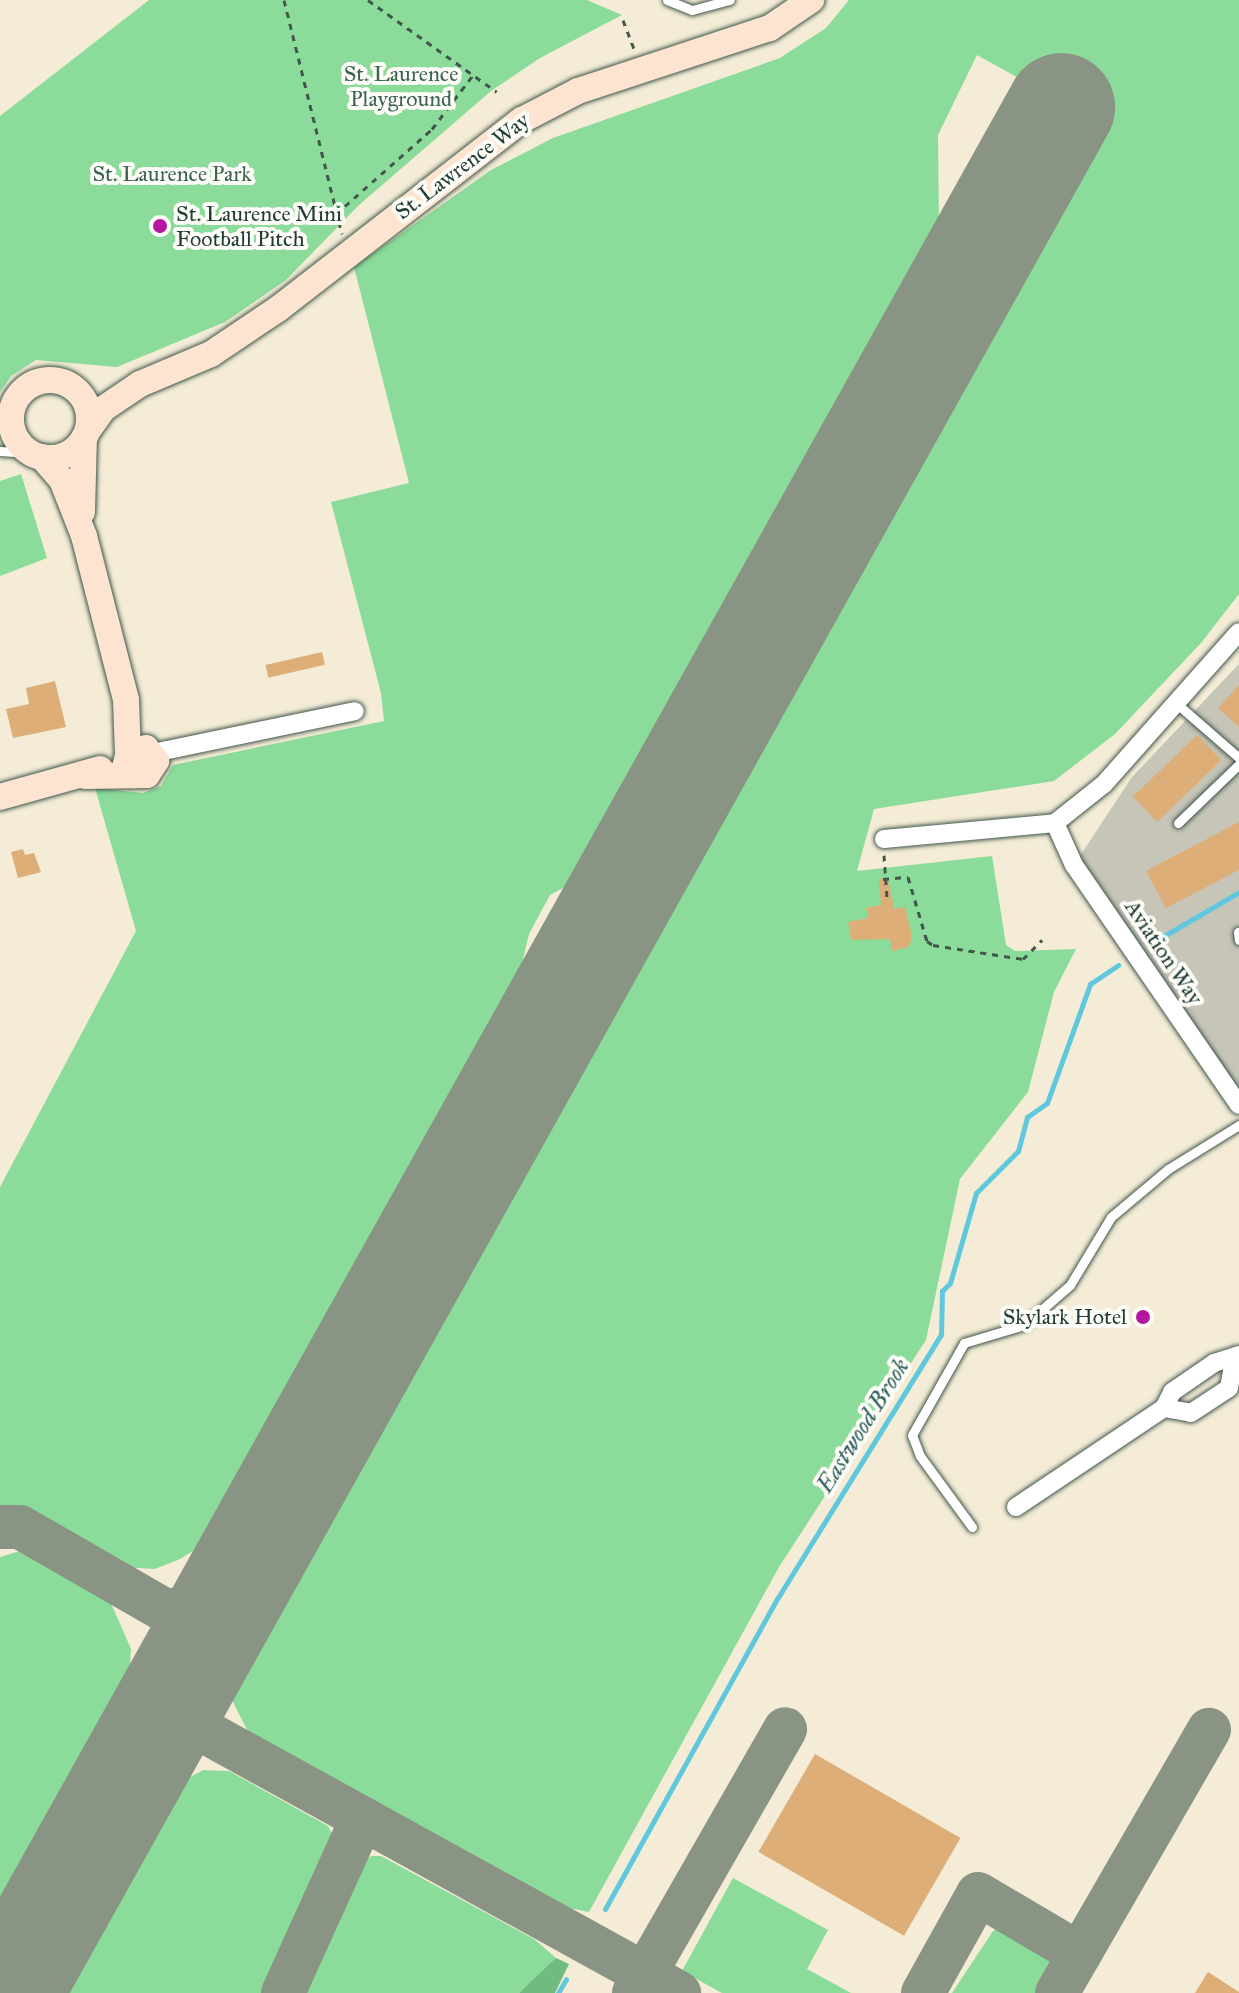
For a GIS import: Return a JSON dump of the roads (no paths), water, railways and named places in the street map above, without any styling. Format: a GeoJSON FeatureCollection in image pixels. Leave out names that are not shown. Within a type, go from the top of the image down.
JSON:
{"type":"FeatureCollection","features":[{"type":"Feature","properties":{"kind":"street","name":"St. Lawrence Way"},"geometry":{"type":"LineString","coordinates":[[86,434],[103,409],[140,384],[211,354],[342,258],[490,142],[546,106],[610,79],[770,28],[811,0]]}},
{"type":"Feature","properties":{"kind":"street"},"geometry":{"type":"LineString","coordinates":[[84,536],[86,434],[83,397],[68,384],[49,379],[32,383],[21,392],[6,419],[12,432],[62,480],[84,536],[140,760]]}},
{"type":"Feature","properties":{"kind":"street","name":"St. Lawrence Way"},"geometry":{"type":"LineString","coordinates":[[68,384],[140,384]]}},
{"type":"Feature","properties":{"kind":"street"},"geometry":{"type":"LineString","coordinates":[[36,455],[63,456],[86,434]]}},
{"type":"Feature","properties":{"kind":"street"},"geometry":{"type":"LineString","coordinates":[[884,839],[1055,823],[1104,784],[1239,632]]}},
{"type":"Feature","properties":{"kind":"street"},"geometry":{"type":"LineString","coordinates":[[0,797],[202,744],[355,711]]}},
{"type":"Feature","properties":{"kind":"street","name":"Aviation Way"},"geometry":{"type":"LineString","coordinates":[[1055,823],[1074,865],[1238,1102]]}},
{"type":"Feature","properties":{"kind":"street"},"geometry":{"type":"LineString","coordinates":[[1016,1507],[1164,1408],[1172,1392],[1214,1363],[1237,1357],[1229,1388],[1191,1413],[1164,1408]]}},
{"type":"Feature","properties":{"kind":"lane"},"geometry":{"type":"LineString","coordinates":[[667,0],[692,10],[730,0]]}},
{"type":"Feature","properties":{"kind":"lane"},"geometry":{"type":"LineString","coordinates":[[0,451],[36,455]]}},
{"type":"Feature","properties":{"kind":"lane"},"geometry":{"type":"LineString","coordinates":[[1176,703],[1239,761],[1178,823]]}},
{"type":"Feature","properties":{"kind":"lane"},"geometry":{"type":"LineString","coordinates":[[1238,932],[1239,940]]}},
{"type":"Feature","properties":{"kind":"lane"},"geometry":{"type":"LineString","coordinates":[[972,1527],[920,1456],[912,1435],[964,1343],[1024,1325],[1070,1285],[1111,1217],[1168,1169],[1239,1125]]}},
{"type":"Feature","properties":{"kind":"waterway","name":"Eastwood Brook"},"geometry":{"type":"LineString","coordinates":[[1152,943],[1239,892]]}},
{"type":"Feature","properties":{"kind":"waterway","name":"Eastwood Brook"},"geometry":{"type":"LineString","coordinates":[[605,1909],[777,1599],[941,1335],[942,1291],[950,1283],[976,1193],[1018,1151],[1027,1117],[1047,1103],[1090,984],[1118,965]]}},
{"type":"Feature","properties":{"kind":"waterway","name":"Eastwood Brook"},"geometry":{"type":"LineString","coordinates":[[558,1993],[566,1979]]}},
{"type":"Feature","properties":{"kind":"place","name":"St. Laurence Mini Football Pitch"},"geometry":{"type":"Point","coordinates":[160,226]}},
{"type":"Feature","properties":{"kind":"place","name":"Skylark Hotel"},"geometry":{"type":"Point","coordinates":[1143,1317]}},
{"type":"Feature","properties":{"kind":"park label","name":"St. Laurence Playground"},"geometry":{"type":"Point","coordinates":[401,86]}},
{"type":"Feature","properties":{"kind":"park label","name":"St. Laurence Park"},"geometry":{"type":"Point","coordinates":[172,174]}}]}
